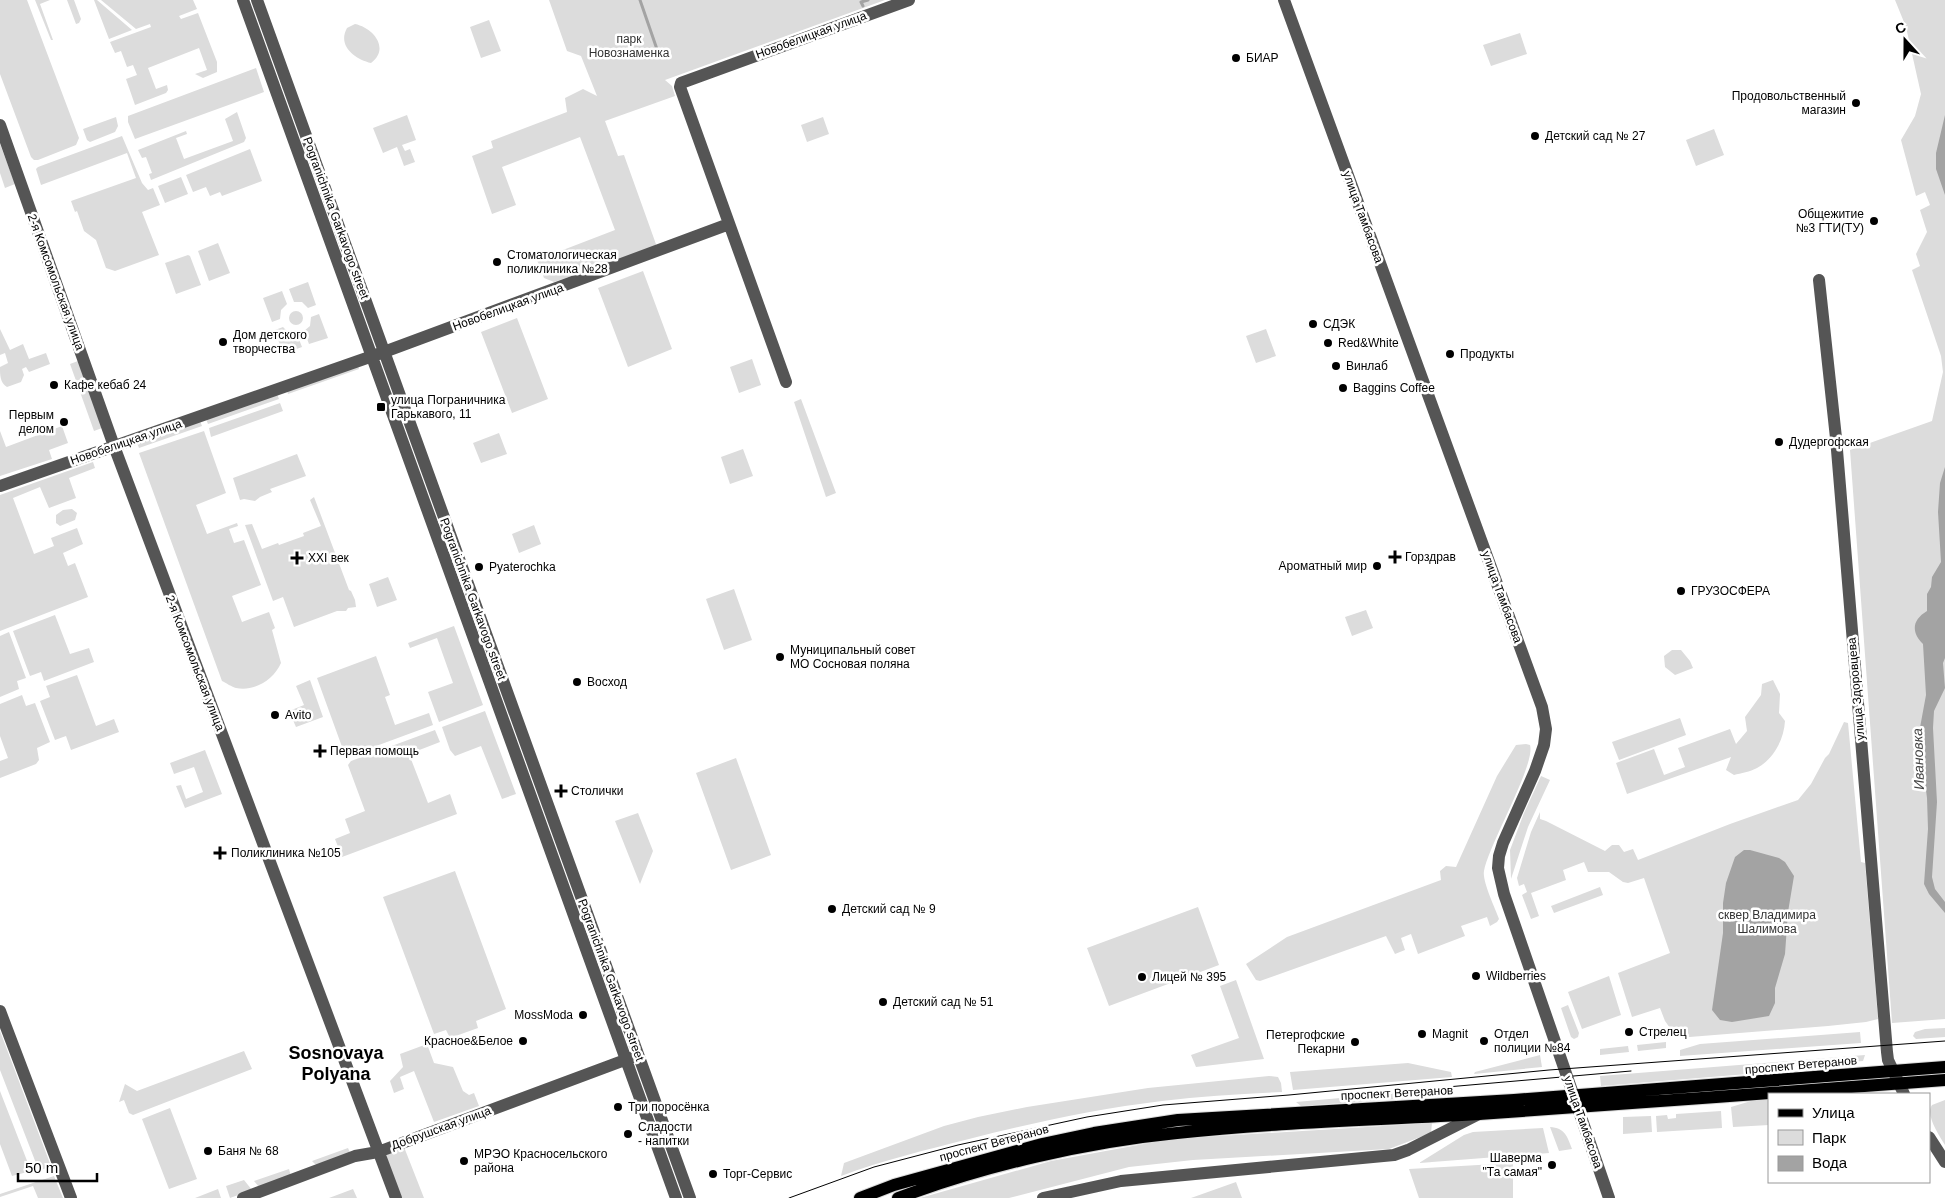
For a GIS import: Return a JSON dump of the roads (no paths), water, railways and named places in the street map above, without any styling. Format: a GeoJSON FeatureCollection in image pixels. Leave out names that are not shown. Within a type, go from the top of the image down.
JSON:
{"type":"FeatureCollection","features":[{"type":"Feature","properties":{"kind":"main road","name":"проспект Ветеранов"},"geometry":{"type":"LineString","coordinates":[[898,1198],[925,1188],[1046,1155],[1151,1136],[1204,1130],[1479,1114],[1575,1101],[1945,1067]]}},
{"type":"Feature","properties":{"kind":"main road","name":"проспект Ветеранов"},"geometry":{"type":"LineString","coordinates":[[1792,1093],[1901,1089],[1945,1080]]}},
{"type":"Feature","properties":{"kind":"main road","name":"проспект Ветеранов"},"geometry":{"type":"LineString","coordinates":[[860,1198],[894,1185],[1042,1144],[1151,1124],[1282,1113],[1476,1102],[1575,1101],[1768,1094]]}},
{"type":"Feature","properties":{"kind":"street","name":"Pogranichnika Garkavogo street"},"geometry":{"type":"LineString","coordinates":[[243,0],[378,354],[690,1198]]}},
{"type":"Feature","properties":{"kind":"street","name":"Pogranichnika Garkavogo street"},"geometry":{"type":"LineString","coordinates":[[257,0],[378,354],[676,1198]]}},
{"type":"Feature","properties":{"kind":"street","name":"Новобелицкая улица"},"geometry":{"type":"LineString","coordinates":[[0,486],[378,354],[729,224],[680,87],[681,82],[909,0]]}},
{"type":"Feature","properties":{"kind":"street","name":"улица Тамбасова"},"geometry":{"type":"LineString","coordinates":[[1284,0],[1542,707],[1546,729],[1544,745],[1535,771],[1503,843],[1498,868],[1504,894],[1609,1198]]}},
{"type":"Feature","properties":{"kind":"street","name":"2-я Комсомольская улица"},"geometry":{"type":"LineString","coordinates":[[0,125],[114,446],[396,1198]]}},
{"type":"Feature","properties":{"kind":"street"},"geometry":{"type":"LineString","coordinates":[[729,224],[786,382]]}},
{"type":"Feature","properties":{"kind":"street","name":"улица Здоровцева"},"geometry":{"type":"LineString","coordinates":[[1819,280],[1836,438],[1887,1052],[1892,1072],[1901,1089]]}},
{"type":"Feature","properties":{"kind":"street"},"geometry":{"type":"LineString","coordinates":[[0,1011],[71,1198]]}},
{"type":"Feature","properties":{"kind":"street","name":"Добрушская улица"},"geometry":{"type":"LineString","coordinates":[[243,1198],[355,1156],[378,1152],[638,1055]]}},
{"type":"Feature","properties":{"kind":"street"},"geometry":{"type":"LineString","coordinates":[[1043,1198],[1121,1181],[1394,1155],[1408,1150],[1479,1114]]}},
{"type":"Feature","properties":{"kind":"street"},"geometry":{"type":"LineString","coordinates":[[1930,1139],[1945,1162]]}},
{"type":"Feature","properties":{"kind":"water"},"geometry":{"type":"Polygon","coordinates":[[[1945,115],[1945,195],[1936,169],[1936,153],[1945,115]]]}},
{"type":"Feature","properties":{"kind":"water","name":"Ивановка"},"geometry":{"type":"Polygon","coordinates":[[[1945,467],[1945,658],[1943,663],[1945,688],[1934,711],[1933,728],[1937,802],[1932,877],[1935,889],[1945,902],[1945,913],[1929,894],[1924,884],[1928,829],[1927,798],[1919,733],[1926,695],[1923,644],[1916,635],[1915,626],[1918,618],[1927,611],[1927,594],[1931,587],[1932,577],[1941,562],[1938,512],[1940,483],[1945,467]]]}},
{"type":"Feature","properties":{"kind":"water"},"geometry":{"type":"Polygon","coordinates":[[[1744,850],[1779,858],[1785,862],[1794,876],[1788,912],[1785,954],[1775,988],[1775,1003],[1769,1016],[1732,1022],[1720,1020],[1712,1010],[1723,933],[1723,903],[1726,883],[1735,857],[1744,850]]]}},
{"type":"Feature","properties":{"kind":"waterway"},"geometry":{"type":"LineString","coordinates":[[640,0],[660,58]]}},
{"type":"Feature","properties":{"kind":"waterway"},"geometry":{"type":"LineString","coordinates":[[863,6],[861,2],[868,0]]}},
{"type":"Feature","properties":{"kind":"tram line"},"geometry":{"type":"LineString","coordinates":[[789,1198],[874,1167],[958,1145],[1087,1117],[1163,1105],[1549,1070],[1945,1041]]}},
{"type":"Feature","properties":{"kind":"tram line"},"geometry":{"type":"LineString","coordinates":[[1447,1087],[1631,1071]]}},
{"type":"Feature","properties":{"kind":"place","name":"БИАР"},"geometry":{"type":"Point","coordinates":[1236,58]}},
{"type":"Feature","properties":{"kind":"place","name":"Продовольственный магазин"},"geometry":{"type":"Point","coordinates":[1856,103]}},
{"type":"Feature","properties":{"kind":"place","name":"Детский сад № 27"},"geometry":{"type":"Point","coordinates":[1535,136]}},
{"type":"Feature","properties":{"kind":"place","name":"Общежитие №3 ГТИ(ТУ)"},"geometry":{"type":"Point","coordinates":[1874,221]}},
{"type":"Feature","properties":{"kind":"place","name":"Стоматологическая поликлиника №28"},"geometry":{"type":"Point","coordinates":[497,262]}},
{"type":"Feature","properties":{"kind":"place","name":"СДЭК"},"geometry":{"type":"Point","coordinates":[1313,324]}},
{"type":"Feature","properties":{"kind":"place","name":"Дом детского творчества"},"geometry":{"type":"Point","coordinates":[223,342]}},
{"type":"Feature","properties":{"kind":"place","name":"Red&White"},"geometry":{"type":"Point","coordinates":[1328,343]}},
{"type":"Feature","properties":{"kind":"place","name":"Продукты"},"geometry":{"type":"Point","coordinates":[1450,354]}},
{"type":"Feature","properties":{"kind":"place","name":"Винлаб"},"geometry":{"type":"Point","coordinates":[1336,366]}},
{"type":"Feature","properties":{"kind":"place","name":"Кафе кебаб 24"},"geometry":{"type":"Point","coordinates":[54,385]}},
{"type":"Feature","properties":{"kind":"place","name":"Baggins Coffee"},"geometry":{"type":"Point","coordinates":[1343,388]}},
{"type":"Feature","properties":{"kind":"place","name":"улица Пограничника Гарькавого, 11"},"geometry":{"type":"Point","coordinates":[381,407]}},
{"type":"Feature","properties":{"kind":"place","name":"Первым делом"},"geometry":{"type":"Point","coordinates":[64,422]}},
{"type":"Feature","properties":{"kind":"place","name":"Дудергофская"},"geometry":{"type":"Point","coordinates":[1779,442]}},
{"type":"Feature","properties":{"kind":"place","name":"Горздрав"},"geometry":{"type":"Point","coordinates":[1395,557]}},
{"type":"Feature","properties":{"kind":"place","name":"XXI век"},"geometry":{"type":"Point","coordinates":[297,558]}},
{"type":"Feature","properties":{"kind":"place","name":"Ароматный мир"},"geometry":{"type":"Point","coordinates":[1377,566]}},
{"type":"Feature","properties":{"kind":"place","name":"Pyaterochka"},"geometry":{"type":"Point","coordinates":[479,567]}},
{"type":"Feature","properties":{"kind":"place","name":"ГРУЗОСФЕРА"},"geometry":{"type":"Point","coordinates":[1681,591]}},
{"type":"Feature","properties":{"kind":"place","name":"Муниципальный совет МО Сосновая поляна"},"geometry":{"type":"Point","coordinates":[780,657]}},
{"type":"Feature","properties":{"kind":"place","name":"Восход"},"geometry":{"type":"Point","coordinates":[577,682]}},
{"type":"Feature","properties":{"kind":"place","name":"Avito"},"geometry":{"type":"Point","coordinates":[275,715]}},
{"type":"Feature","properties":{"kind":"place","name":"Первая помощь"},"geometry":{"type":"Point","coordinates":[320,751]}},
{"type":"Feature","properties":{"kind":"place","name":"Столички"},"geometry":{"type":"Point","coordinates":[561,791]}},
{"type":"Feature","properties":{"kind":"place","name":"Поликлиника №105"},"geometry":{"type":"Point","coordinates":[220,853]}},
{"type":"Feature","properties":{"kind":"place","name":"Детский сад № 9"},"geometry":{"type":"Point","coordinates":[832,909]}},
{"type":"Feature","properties":{"kind":"place","name":"Wildberries"},"geometry":{"type":"Point","coordinates":[1476,976]}},
{"type":"Feature","properties":{"kind":"place","name":"Лицей № 395"},"geometry":{"type":"Point","coordinates":[1142,977]}},
{"type":"Feature","properties":{"kind":"place","name":"Детский сад № 51"},"geometry":{"type":"Point","coordinates":[883,1002]}},
{"type":"Feature","properties":{"kind":"place","name":"MossModa"},"geometry":{"type":"Point","coordinates":[583,1015]}},
{"type":"Feature","properties":{"kind":"place","name":"Стрелец"},"geometry":{"type":"Point","coordinates":[1629,1032]}},
{"type":"Feature","properties":{"kind":"place","name":"Magnit"},"geometry":{"type":"Point","coordinates":[1422,1034]}},
{"type":"Feature","properties":{"kind":"place","name":"Красное&Белое"},"geometry":{"type":"Point","coordinates":[523,1041]}},
{"type":"Feature","properties":{"kind":"place","name":"Отдел полиции №84"},"geometry":{"type":"Point","coordinates":[1484,1041]}},
{"type":"Feature","properties":{"kind":"place","name":"Петергофские Пекарни"},"geometry":{"type":"Point","coordinates":[1355,1042]}},
{"type":"Feature","properties":{"kind":"place","name":"Три поросёнка"},"geometry":{"type":"Point","coordinates":[618,1107]}},
{"type":"Feature","properties":{"kind":"place","name":"Сладости - напитки"},"geometry":{"type":"Point","coordinates":[628,1134]}},
{"type":"Feature","properties":{"kind":"place","name":"Баня № 68"},"geometry":{"type":"Point","coordinates":[208,1151]}},
{"type":"Feature","properties":{"kind":"place","name":"МРЭО Красносельского района"},"geometry":{"type":"Point","coordinates":[464,1161]}},
{"type":"Feature","properties":{"kind":"place","name":"Шаверма \"Та самая\""},"geometry":{"type":"Point","coordinates":[1552,1165]}},
{"type":"Feature","properties":{"kind":"place","name":"Торг-Сервис"},"geometry":{"type":"Point","coordinates":[713,1174]}},
{"type":"Feature","properties":{"kind":"district","name":"Sosnovaya Polyana"},"geometry":{"type":"Point","coordinates":[336,1063]}},
{"type":"Feature","properties":{"kind":"park label","name":"парк Новознаменка"},"geometry":{"type":"Point","coordinates":[629,46]}},
{"type":"Feature","properties":{"kind":"park label","name":"сквер Владимира Шалимова"},"geometry":{"type":"Point","coordinates":[1767,922]}}]}
